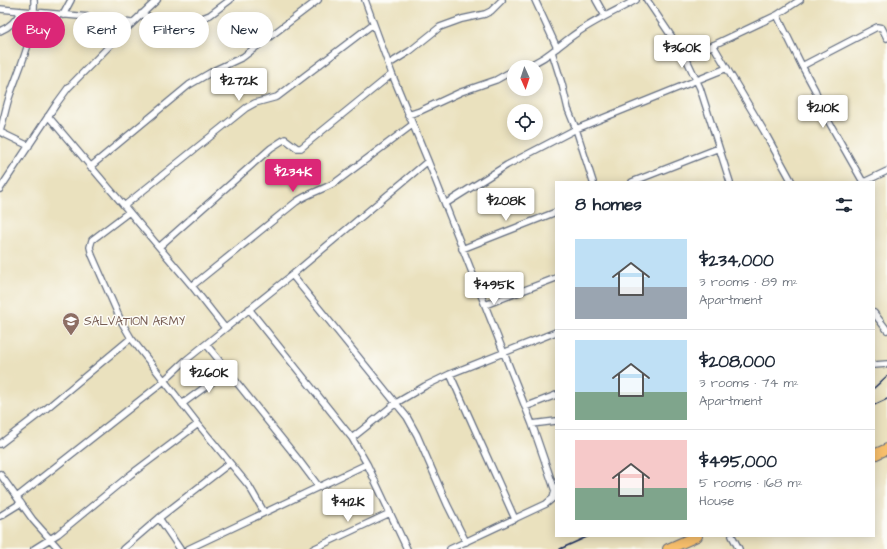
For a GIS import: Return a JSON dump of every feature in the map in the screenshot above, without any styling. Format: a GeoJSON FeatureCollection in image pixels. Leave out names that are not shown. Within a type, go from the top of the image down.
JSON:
{"type":"FeatureCollection","features":[{"type":"Feature","properties":{"kind":"highway"},"geometry":{"type":"LineString","coordinates":[[875,455],[886,451]]}},
{"type":"Feature","properties":{"kind":"highway"},"geometry":{"type":"LineString","coordinates":[[668,549],[695,537]]}},
{"type":"Feature","properties":{"kind":"street"},"geometry":{"type":"LineString","coordinates":[[34,0],[35,12]]}},
{"type":"Feature","properties":{"kind":"street"},"geometry":{"type":"LineString","coordinates":[[64,12],[71,0]]}},
{"type":"Feature","properties":{"kind":"street"},"geometry":{"type":"LineString","coordinates":[[143,12],[157,0]]}},
{"type":"Feature","properties":{"kind":"street"},"geometry":{"type":"LineString","coordinates":[[209,15],[230,0]]}},
{"type":"Feature","properties":{"kind":"street"},"geometry":{"type":"LineString","coordinates":[[90,167],[189,86],[215,70],[243,57],[318,0]]}},
{"type":"Feature","properties":{"kind":"street"},"geometry":{"type":"LineString","coordinates":[[364,0],[408,115],[428,161],[532,424],[554,487],[555,494],[551,501],[546,504],[450,549]]}},
{"type":"Feature","properties":{"kind":"street"},"geometry":{"type":"LineString","coordinates":[[389,64],[410,51],[440,27],[462,19],[485,14],[491,11],[502,0]]}},
{"type":"Feature","properties":{"kind":"street"},"geometry":{"type":"LineString","coordinates":[[535,0],[557,48]]}},
{"type":"Feature","properties":{"kind":"street"},"geometry":{"type":"LineString","coordinates":[[596,0],[605,16]]}},
{"type":"Feature","properties":{"kind":"street"},"geometry":{"type":"LineString","coordinates":[[539,60],[572,36],[605,16],[636,0]]}},
{"type":"Feature","properties":{"kind":"street"},"geometry":{"type":"LineString","coordinates":[[647,0],[686,58],[696,79],[730,181]]}},
{"type":"Feature","properties":{"kind":"street"},"geometry":{"type":"LineString","coordinates":[[686,58],[777,15],[798,0]]}},
{"type":"Feature","properties":{"kind":"street"},"geometry":{"type":"LineString","coordinates":[[0,9],[28,12]]}},
{"type":"Feature","properties":{"kind":"street"},"geometry":{"type":"LineString","coordinates":[[0,31],[12,24],[18,18],[21,11]]}},
{"type":"Feature","properties":{"kind":"street"},"geometry":{"type":"LineString","coordinates":[[777,15],[815,90],[825,115],[863,181]]}},
{"type":"Feature","properties":{"kind":"street"},"geometry":{"type":"LineString","coordinates":[[131,23],[139,16]]}},
{"type":"Feature","properties":{"kind":"street"},"geometry":{"type":"LineString","coordinates":[[124,206],[246,108],[255,103],[277,97],[373,24]]}},
{"type":"Feature","properties":{"kind":"street"},"geometry":{"type":"LineString","coordinates":[[802,66],[877,27],[882,28],[887,38]]}},
{"type":"Feature","properties":{"kind":"street"},"geometry":{"type":"LineString","coordinates":[[713,45],[764,131],[791,181]]}},
{"type":"Feature","properties":{"kind":"street"},"geometry":{"type":"LineString","coordinates":[[27,48],[24,59],[9,96],[0,131],[29,146]]}},
{"type":"Feature","properties":{"kind":"street"},"geometry":{"type":"LineString","coordinates":[[0,189],[68,88],[106,48]]}},
{"type":"Feature","properties":{"kind":"street"},"geometry":{"type":"LineString","coordinates":[[552,52],[568,109],[593,181]]}},
{"type":"Feature","properties":{"kind":"street"},"geometry":{"type":"LineString","coordinates":[[445,204],[507,165],[576,129],[726,68]]}},
{"type":"Feature","properties":{"kind":"street"},"geometry":{"type":"LineString","coordinates":[[159,247],[271,148],[285,139],[297,148],[301,148],[392,74]]}},
{"type":"Feature","properties":{"kind":"street"},"geometry":{"type":"LineString","coordinates":[[408,115],[461,92],[496,80],[507,74]]}},
{"type":"Feature","properties":{"kind":"street"},"geometry":{"type":"LineString","coordinates":[[48,116],[192,286],[225,328]]}},
{"type":"Feature","properties":{"kind":"street"},"geometry":{"type":"LineString","coordinates":[[192,286],[296,202],[307,195],[322,190],[336,182],[412,125]]}},
{"type":"Feature","properties":{"kind":"street"},"geometry":{"type":"LineString","coordinates":[[635,181],[719,148]]}},
{"type":"Feature","properties":{"kind":"street"},"geometry":{"type":"LineString","coordinates":[[17,497],[164,381],[186,360],[292,275],[428,161]]}},
{"type":"Feature","properties":{"kind":"street"},"geometry":{"type":"LineString","coordinates":[[866,181],[887,171]]}},
{"type":"Feature","properties":{"kind":"street"},"geometry":{"type":"LineString","coordinates":[[129,212],[92,240],[90,246],[92,255],[120,321],[164,381],[249,486],[264,512]]}},
{"type":"Feature","properties":{"kind":"street"},"geometry":{"type":"LineString","coordinates":[[462,249],[555,212]]}},
{"type":"Feature","properties":{"kind":"street"},"geometry":{"type":"LineString","coordinates":[[292,275],[396,403],[413,427],[447,504],[466,542]]}},
{"type":"Feature","properties":{"kind":"street"},"geometry":{"type":"LineString","coordinates":[[485,305],[555,278]]}},
{"type":"Feature","properties":{"kind":"street"},"geometry":{"type":"LineString","coordinates":[[249,310],[352,438],[367,464],[407,549]]}},
{"type":"Feature","properties":{"kind":"street"},"geometry":{"type":"LineString","coordinates":[[875,314],[887,330]]}},
{"type":"Feature","properties":{"kind":"street"},"geometry":{"type":"LineString","coordinates":[[352,438],[396,403],[425,386],[450,374],[555,332]]}},
{"type":"Feature","properties":{"kind":"street"},"geometry":{"type":"LineString","coordinates":[[0,444],[47,408],[131,338]]}},
{"type":"Feature","properties":{"kind":"street"},"geometry":{"type":"LineString","coordinates":[[206,344],[319,487]]}},
{"type":"Feature","properties":{"kind":"street"},"geometry":{"type":"LineString","coordinates":[[875,365],[887,364]]}},
{"type":"Feature","properties":{"kind":"street"},"geometry":{"type":"LineString","coordinates":[[182,404],[227,371]]}},
{"type":"Feature","properties":{"kind":"street"},"geometry":{"type":"LineString","coordinates":[[450,374],[515,519]]}},
{"type":"Feature","properties":{"kind":"street"},"geometry":{"type":"LineString","coordinates":[[525,407],[555,395]]}},
{"type":"Feature","properties":{"kind":"street"},"geometry":{"type":"LineString","coordinates":[[532,424],[555,422]]}},
{"type":"Feature","properties":{"kind":"street"},"geometry":{"type":"LineString","coordinates":[[34,549],[51,540],[140,467],[198,424]]}},
{"type":"Feature","properties":{"kind":"street"},"geometry":{"type":"LineString","coordinates":[[123,549],[159,518],[230,463]]}},
{"type":"Feature","properties":{"kind":"street"},"geometry":{"type":"LineString","coordinates":[[188,549],[367,464]]}},
{"type":"Feature","properties":{"kind":"street"},"geometry":{"type":"LineString","coordinates":[[0,474],[33,520],[59,549]]}},
{"type":"Feature","properties":{"kind":"street"},"geometry":{"type":"LineString","coordinates":[[0,516],[21,503]]}},
{"type":"Feature","properties":{"kind":"street"},"geometry":{"type":"LineString","coordinates":[[313,549],[390,514]]}},
{"type":"Feature","properties":{"kind":"street"},"geometry":{"type":"LineString","coordinates":[[159,518],[180,549]]}},
{"type":"Feature","properties":{"kind":"street"},"geometry":{"type":"LineString","coordinates":[[733,537],[739,549]]}},
{"type":"Feature","properties":{"kind":"railway"},"geometry":{"type":"LineString","coordinates":[[875,387],[887,376]]}},
{"type":"Feature","properties":{"kind":"railway"},"geometry":{"type":"LineString","coordinates":[[875,405],[887,399]]}},
{"type":"Feature","properties":{"kind":"railway"},"geometry":{"type":"LineString","coordinates":[[560,549],[587,537]]}},
{"type":"Feature","properties":{"kind":"place","name":"SALVATION ARMY"},"geometry":{"type":"Point","coordinates":[71,336]}}]}
